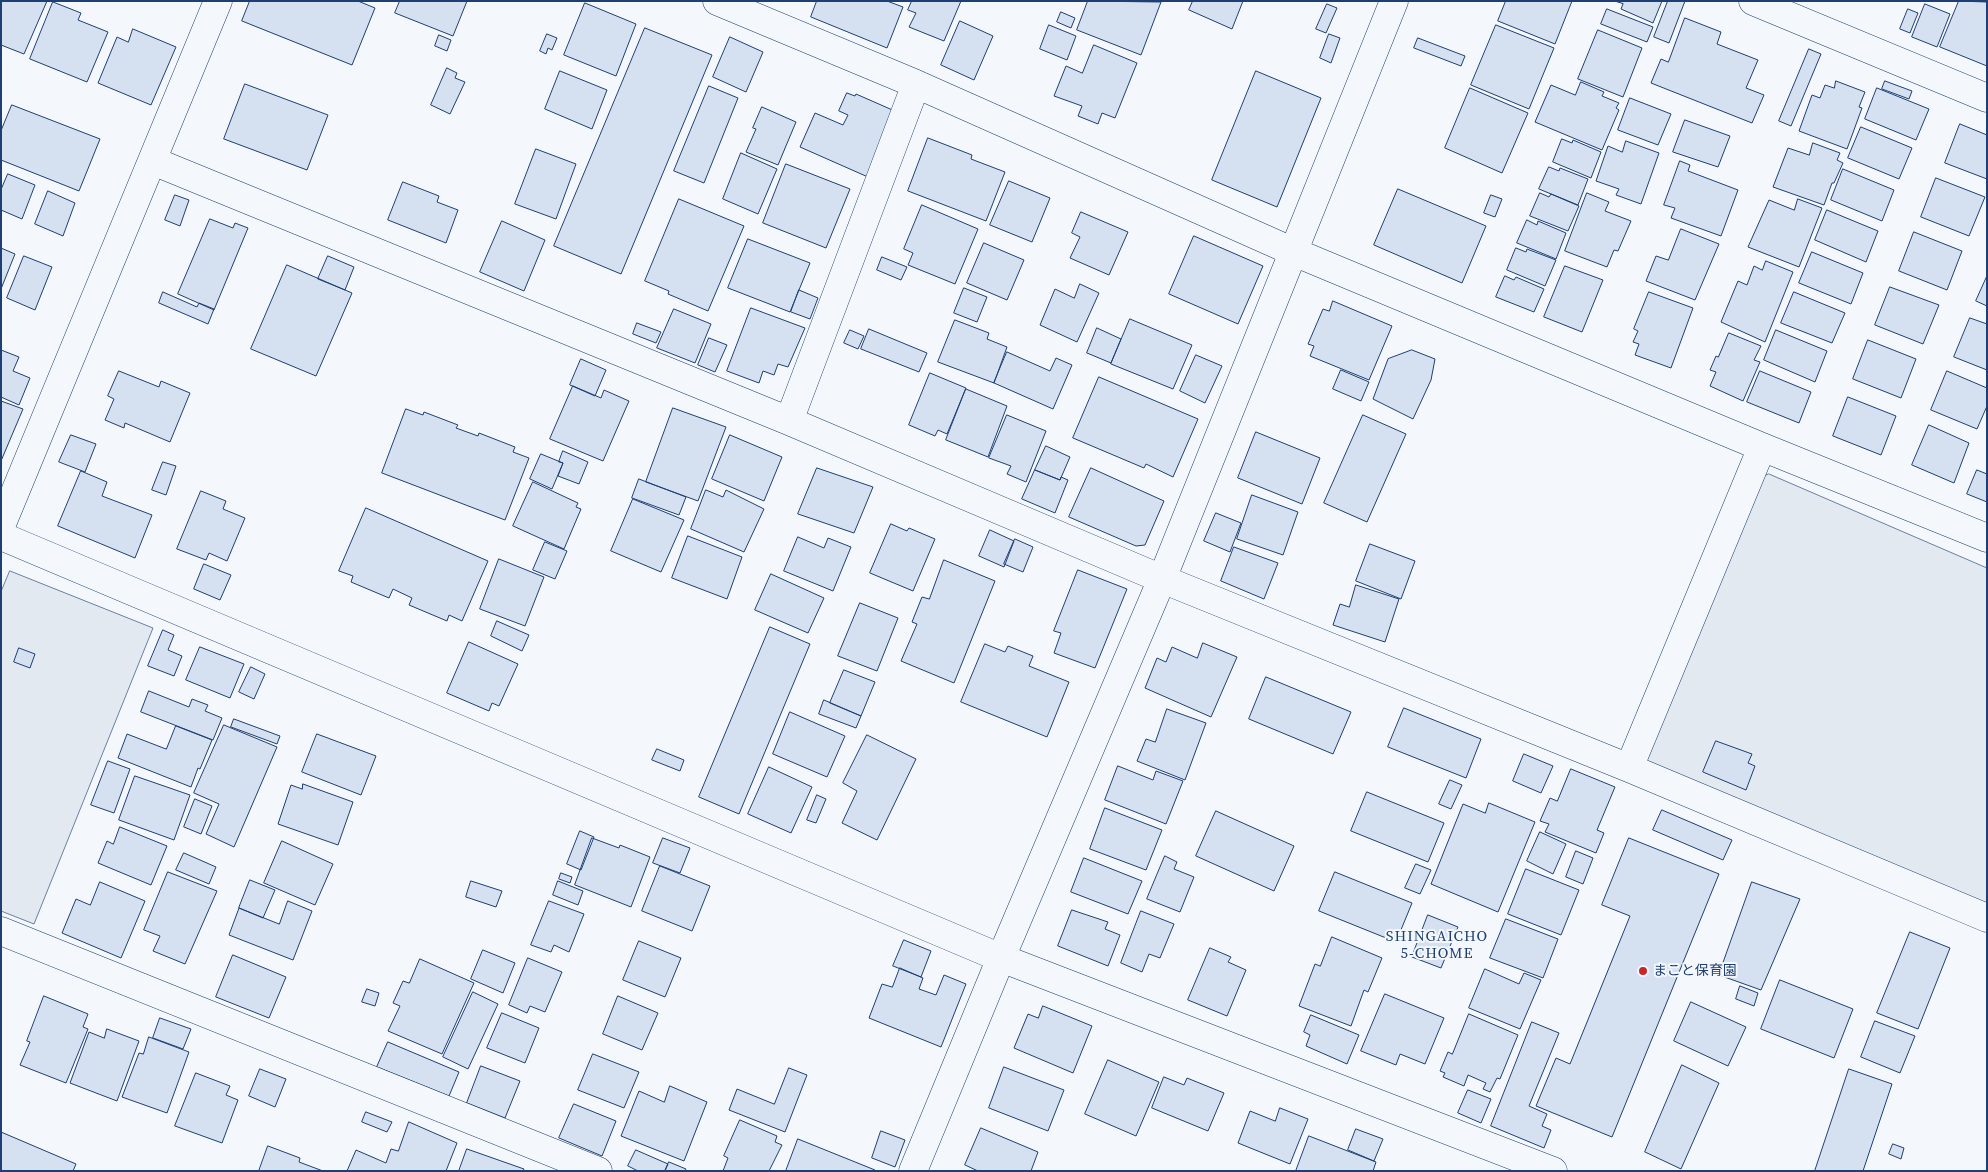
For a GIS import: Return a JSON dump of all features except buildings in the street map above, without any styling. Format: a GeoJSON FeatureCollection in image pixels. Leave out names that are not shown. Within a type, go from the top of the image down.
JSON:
{"type":"FeatureCollection","features":[{"type":"Feature","properties":{"kind":"street"},"geometry":{"type":"LineString","coordinates":[[1,526],[218,1]]}},
{"type":"Feature","properties":{"kind":"street"},"geometry":{"type":"LineString","coordinates":[[717,1],[916,84],[1294,252],[1762,447],[1987,538]]}},
{"type":"Feature","properties":{"kind":"street"},"geometry":{"type":"LineString","coordinates":[[913,1171],[1162,579],[1394,1]]}},
{"type":"Feature","properties":{"kind":"street"},"geometry":{"type":"LineString","coordinates":[[1753,1],[1987,98]]}},
{"type":"Feature","properties":{"kind":"street"},"geometry":{"type":"LineString","coordinates":[[789,421],[916,84]]}},
{"type":"Feature","properties":{"kind":"street"},"geometry":{"type":"LineString","coordinates":[[153,161],[789,421],[1162,579],[1629,768],[1987,918]]}},
{"type":"Feature","properties":{"kind":"street"},"geometry":{"type":"LineString","coordinates":[[1629,768],[1762,447]]}},
{"type":"Feature","properties":{"kind":"street"},"geometry":{"type":"LineString","coordinates":[[1,536],[1001,958],[1553,1171]]}},
{"type":"Feature","properties":{"kind":"street"},"geometry":{"type":"LineString","coordinates":[[1,931],[598,1171]]}},
{"type":"Feature","properties":{"kind":"shaded area"},"geometry":{"type":"Polygon","coordinates":[[[1769,474],[1987,568],[1987,924],[1638,768],[1751,482],[1769,474]]]}},
{"type":"Feature","properties":{"kind":"shaded area"},"geometry":{"type":"Polygon","coordinates":[[[10,571],[153,628],[34,924],[1,911],[1,592],[10,571]]]}},
{"type":"Feature","properties":{"kind":"place","name":"まこと保育園"},"geometry":{"type":"Point","coordinates":[1643,971]}},
{"type":"Feature","properties":{"kind":"district","name":"SHINGAICHO 5-CHOME"},"geometry":{"type":"Point","coordinates":[1437,946]}}]}
